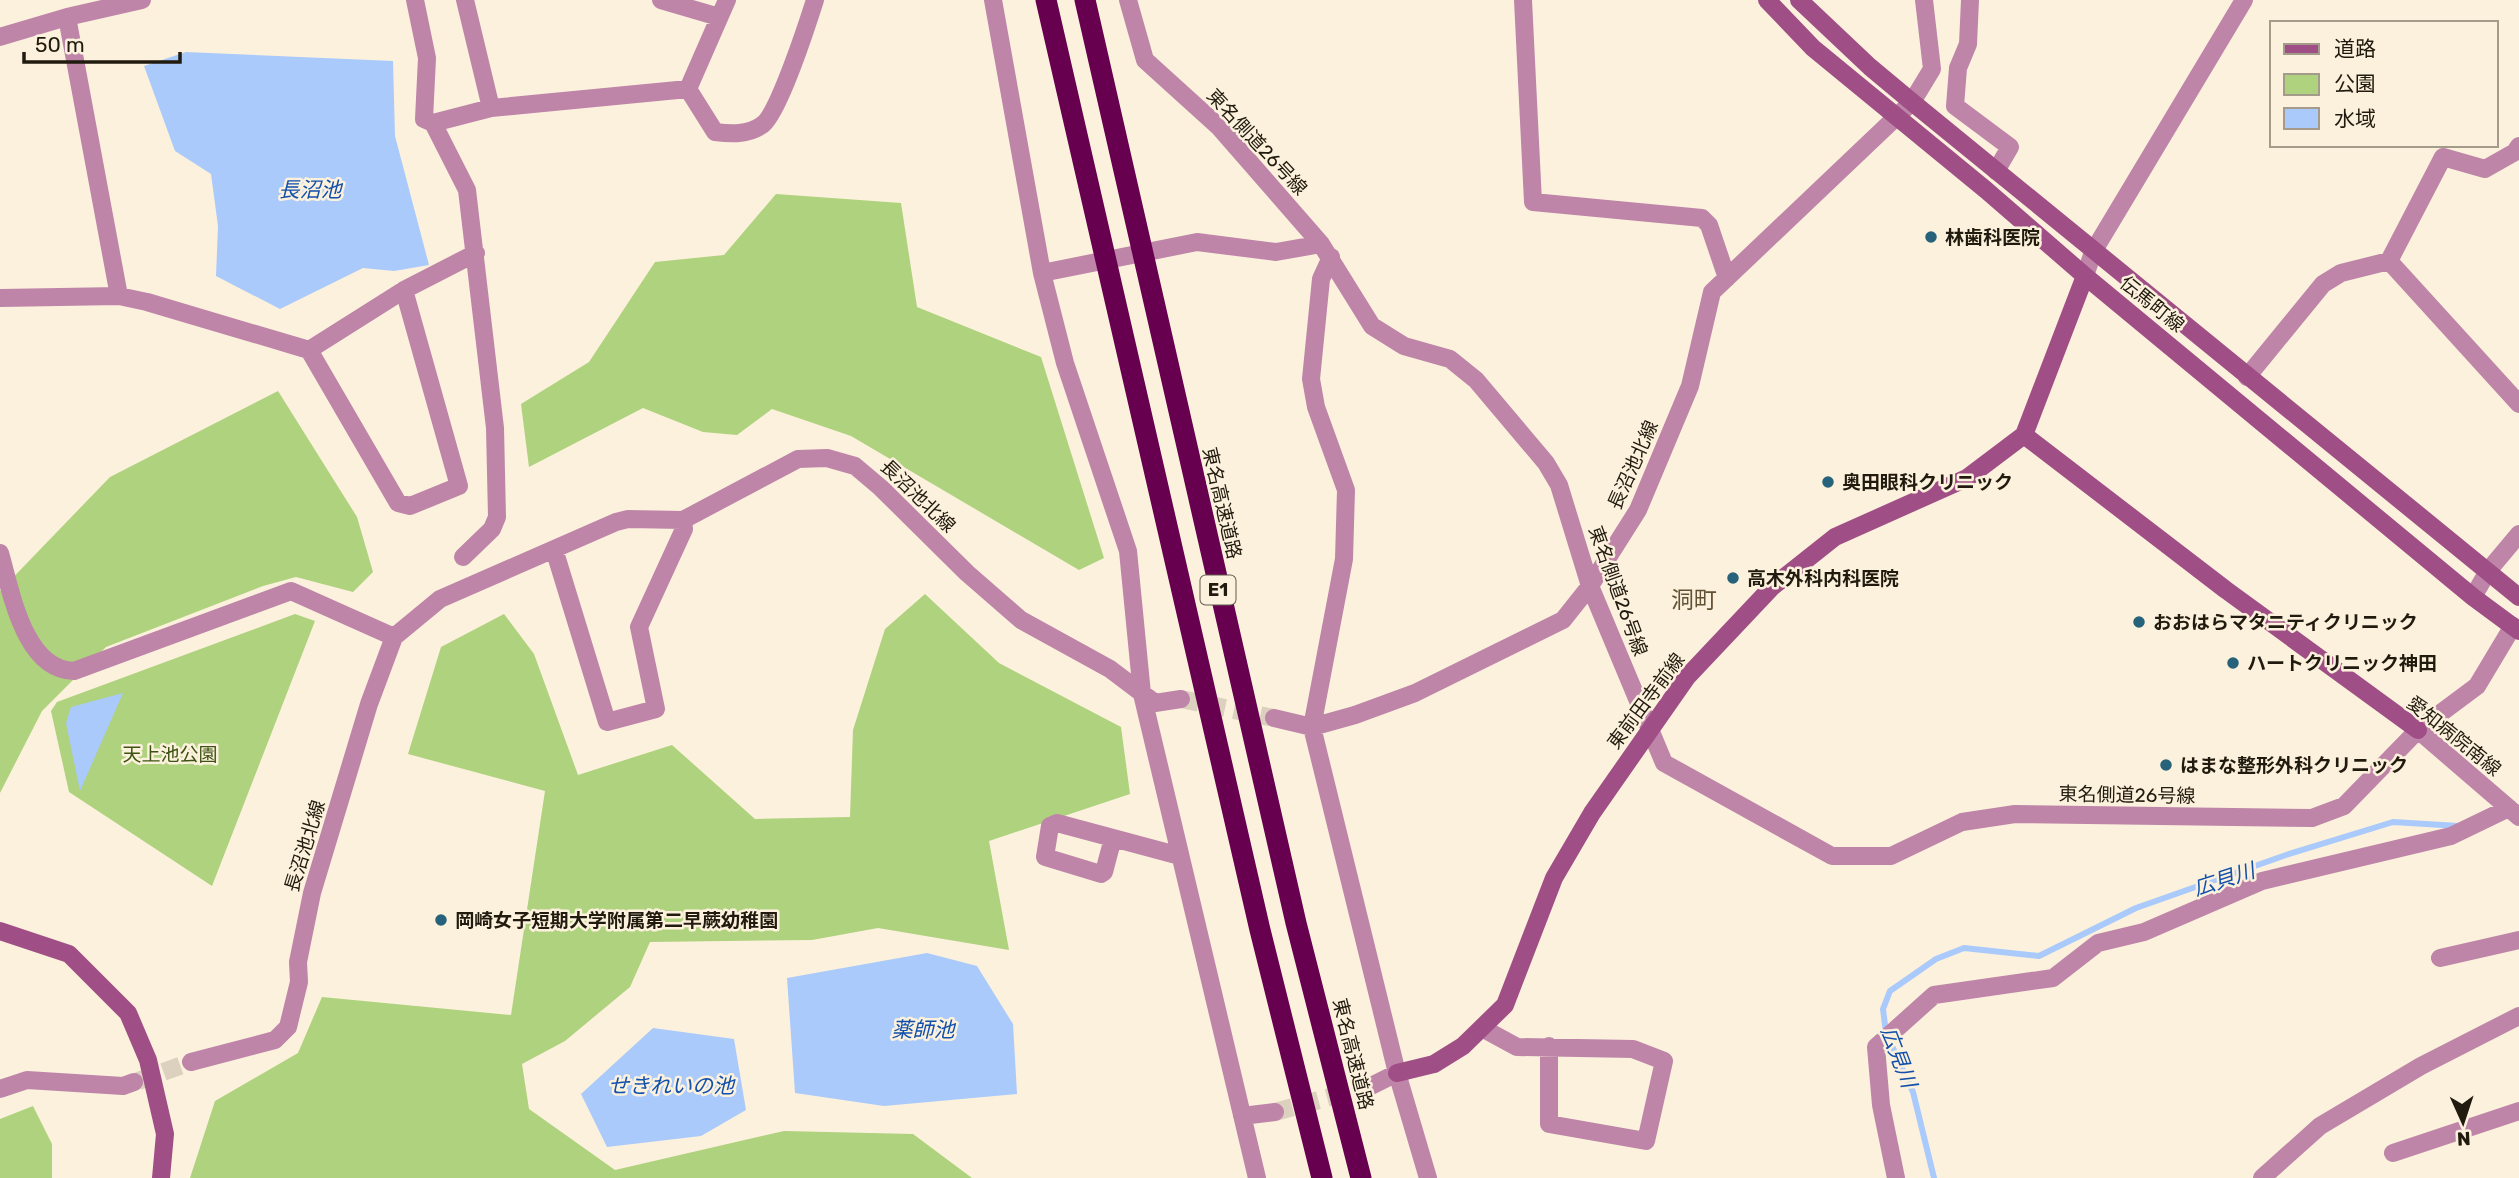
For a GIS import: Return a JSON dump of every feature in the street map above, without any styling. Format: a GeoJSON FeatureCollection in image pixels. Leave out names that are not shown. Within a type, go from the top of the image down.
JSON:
{"type":"FeatureCollection","features":[{"type":"Feature","properties":{"kind":"highway","name":"E1"},"geometry":{"type":"LineString","coordinates":[[1046,0],[1257,916],[1322,1178]]}},
{"type":"Feature","properties":{"kind":"highway","name":"東名高速道路"},"geometry":{"type":"LineString","coordinates":[[1085,0],[1287,884],[1361,1178]]}},
{"type":"Feature","properties":{"kind":"street"},"geometry":{"type":"LineString","coordinates":[[0,37],[66,17],[142,0]]}},
{"type":"Feature","properties":{"kind":"street"},"geometry":{"type":"LineString","coordinates":[[415,0],[427,58],[424,119],[433,123],[467,190],[495,428],[497,517],[492,529],[463,557]]}},
{"type":"Feature","properties":{"kind":"street"},"geometry":{"type":"LineString","coordinates":[[465,0],[491,107]]}},
{"type":"Feature","properties":{"kind":"street"},"geometry":{"type":"LineString","coordinates":[[661,0],[719,18]]}},
{"type":"Feature","properties":{"kind":"street"},"geometry":{"type":"LineString","coordinates":[[688,89],[727,0]]}},
{"type":"Feature","properties":{"kind":"street"},"geometry":{"type":"LineString","coordinates":[[688,89],[715,132],[749,132],[765,124],[796,59],[815,0]]}},
{"type":"Feature","properties":{"kind":"street"},"geometry":{"type":"LineString","coordinates":[[993,0],[1042,273],[1065,363],[1128,551],[1142,694],[1257,1178]]}},
{"type":"Feature","properties":{"kind":"street","name":"東名側道26号線"},"geometry":{"type":"LineString","coordinates":[[1128,0],[1145,60],[1219,127],[1326,251],[1372,326],[1404,346],[1450,359],[1476,380],[1546,463],[1559,485],[1590,586],[1664,763],[1832,856],[1891,856],[1962,822],[2015,814],[2312,818],[2344,806],[2418,730],[2477,686],[2516,629]]}},
{"type":"Feature","properties":{"kind":"street"},"geometry":{"type":"LineString","coordinates":[[1523,0],[1533,202],[1702,218],[1709,225],[1727,278]]}},
{"type":"Feature","properties":{"kind":"street","name":"伝馬町線"},"geometry":{"type":"LineString","coordinates":[[1767,0],[1813,48],[1896,118],[2473,597],[2516,629]]}},
{"type":"Feature","properties":{"kind":"street","name":"伝馬町線"},"geometry":{"type":"LineString","coordinates":[[1799,0],[1912,102],[2519,597]]}},
{"type":"Feature","properties":{"kind":"street","name":"長沼池北線"},"geometry":{"type":"LineString","coordinates":[[1312,727],[1415,693],[1563,620],[1590,586],[1638,510],[1690,386],[1712,292],[1912,102],[1932,69],[1924,0]]}},
{"type":"Feature","properties":{"kind":"street"},"geometry":{"type":"LineString","coordinates":[[1970,0],[1968,44],[1958,68],[1955,106],[2010,147],[1996,171]]}},
{"type":"Feature","properties":{"kind":"street"},"geometry":{"type":"LineString","coordinates":[[2024,435],[2093,252],[2244,0]]}},
{"type":"Feature","properties":{"kind":"street"},"geometry":{"type":"LineString","coordinates":[[66,17],[119,296]]}},
{"type":"Feature","properties":{"kind":"street"},"geometry":{"type":"LineString","coordinates":[[433,123],[491,107],[688,89]]}},
{"type":"Feature","properties":{"kind":"street"},"geometry":{"type":"LineString","coordinates":[[2247,377],[2322,284],[2341,273],[2389,261],[2443,157],[2485,169],[2515,152],[2519,146]]}},
{"type":"Feature","properties":{"kind":"street"},"geometry":{"type":"LineString","coordinates":[[1042,273],[1197,242],[1276,252],[1326,251],[1311,379],[1316,407],[1346,490],[1344,559],[1312,727],[1397,1073],[1428,1178]]}},
{"type":"Feature","properties":{"kind":"street"},"geometry":{"type":"LineString","coordinates":[[309,350],[404,290],[476,253]]}},
{"type":"Feature","properties":{"kind":"street"},"geometry":{"type":"LineString","coordinates":[[2389,261],[2519,404]]}},
{"type":"Feature","properties":{"kind":"street"},"geometry":{"type":"LineString","coordinates":[[0,298],[119,296],[309,350],[398,503],[410,506],[459,486],[404,290]]}},
{"type":"Feature","properties":{"kind":"street","name":"愛知病院南線"},"geometry":{"type":"LineString","coordinates":[[2024,435],[2226,590],[2418,730],[2514,813]]}},
{"type":"Feature","properties":{"kind":"street","name":"東前田寺前線"},"geometry":{"type":"LineString","coordinates":[[1397,1073],[1434,1064],[1463,1046],[1505,1005],[1554,878],[1592,813],[1687,677],[1772,587],[1835,537],[1967,478],[2024,435]]}},
{"type":"Feature","properties":{"kind":"street","name":"長沼池北線"},"geometry":{"type":"LineString","coordinates":[[191,1062],[275,1040],[288,1027],[299,982],[298,962],[312,893],[369,704],[394,637],[440,599],[628,519],[683,520],[798,459],[827,458],[855,466],[967,573],[1021,620],[1110,669],[1142,694]]}},
{"type":"Feature","properties":{"kind":"street"},"geometry":{"type":"LineString","coordinates":[[554,549],[607,722],[656,709],[639,628],[684,529],[683,520]]}},
{"type":"Feature","properties":{"kind":"street"},"geometry":{"type":"LineString","coordinates":[[2473,597],[2488,571],[2519,534]]}},
{"type":"Feature","properties":{"kind":"street"},"geometry":{"type":"LineString","coordinates":[[0,553],[26,636],[49,665],[60,671],[74,671],[291,590],[394,637]]}},
{"type":"Feature","properties":{"kind":"street"},"geometry":{"type":"LineString","coordinates":[[1142,694],[1155,703],[1181,699]]}},
{"type":"Feature","properties":{"kind":"street"},"geometry":{"type":"LineString","coordinates":[[1274,718],[1312,727]]}},
{"type":"Feature","properties":{"kind":"street"},"geometry":{"type":"LineString","coordinates":[[1896,1178],[1881,1105],[1876,1047],[1934,995],[2053,978],[2098,943],[2144,932],[2262,881],[2451,836],[2514,813]]}},
{"type":"Feature","properties":{"kind":"street"},"geometry":{"type":"LineString","coordinates":[[1113,838],[1180,856]]}},
{"type":"Feature","properties":{"kind":"street"},"geometry":{"type":"LineString","coordinates":[[0,931],[69,954],[128,1013],[148,1060],[165,1134],[161,1178]]}},
{"type":"Feature","properties":{"kind":"street"},"geometry":{"type":"LineString","coordinates":[[2440,958],[2519,940]]}},
{"type":"Feature","properties":{"kind":"street"},"geometry":{"type":"LineString","coordinates":[[2262,1178],[2320,1126],[2421,1066],[2519,1016]]}},
{"type":"Feature","properties":{"kind":"street"},"geometry":{"type":"LineString","coordinates":[[1482,1028],[1517,1047],[1549,1046],[1633,1049],[1664,1061],[1646,1141],[1549,1125],[1549,1046]]}},
{"type":"Feature","properties":{"kind":"street"},"geometry":{"type":"LineString","coordinates":[[1371,1086],[1397,1073]]}},
{"type":"Feature","properties":{"kind":"street"},"geometry":{"type":"LineString","coordinates":[[0,1089],[26,1080],[123,1086],[134,1082]]}},
{"type":"Feature","properties":{"kind":"street"},"geometry":{"type":"LineString","coordinates":[[2393,1153],[2519,1111]]}},
{"type":"Feature","properties":{"kind":"street"},"geometry":{"type":"LineString","coordinates":[[1242,1116],[1275,1112]]}},
{"type":"Feature","properties":{"kind":"green space"},"geometry":{"type":"Polygon","coordinates":[[[776,194],[901,203],[917,307],[1041,357],[1104,558],[1079,570],[851,436],[772,409],[737,435],[703,432],[643,408],[529,467],[521,404],[589,362],[655,262],[724,255],[776,194]]]}},
{"type":"Feature","properties":{"kind":"green space"},"geometry":{"type":"Polygon","coordinates":[[[278,391],[357,517],[373,572],[353,592],[296,577],[263,586],[106,647],[42,711],[0,793],[0,591],[110,477],[278,391]]]}},
{"type":"Feature","properties":{"kind":"green space"},"geometry":{"type":"Polygon","coordinates":[[[925,594],[999,663],[1121,727],[1130,794],[989,841],[1009,950],[878,928],[812,940],[650,942],[630,987],[565,1041],[522,1064],[529,1109],[615,1170],[784,1131],[913,1134],[972,1178],[190,1178],[215,1101],[298,1053],[322,997],[511,1015],[545,791],[408,754],[441,647],[504,614],[534,654],[578,775],[672,745],[755,819],[850,817],[853,730],[885,629],[925,594]]]}},
{"type":"Feature","properties":{"kind":"green space","name":"天上池公園"},"geometry":{"type":"Polygon","coordinates":[[[295,614],[315,621],[212,886],[69,792],[51,711],[57,702],[295,614]]]}},
{"type":"Feature","properties":{"kind":"green space"},"geometry":{"type":"Polygon","coordinates":[[[33,1106],[52,1144],[52,1178],[0,1178],[0,1119],[33,1106]]]}},
{"type":"Feature","properties":{"kind":"water","name":"長沼池"},"geometry":{"type":"Polygon","coordinates":[[[186,52],[393,61],[395,136],[429,265],[394,271],[363,268],[280,309],[216,276],[218,226],[211,174],[175,151],[144,66],[186,52]]]}},
{"type":"Feature","properties":{"kind":"water"},"geometry":{"type":"Polygon","coordinates":[[[123,693],[80,791],[66,723],[71,707],[123,693]]]}},
{"type":"Feature","properties":{"kind":"water","name":"薬師池"},"geometry":{"type":"Polygon","coordinates":[[[927,953],[977,966],[1013,1024],[1017,1094],[884,1106],[795,1093],[787,978],[927,953]]]}},
{"type":"Feature","properties":{"kind":"water","name":"せきれいの池"},"geometry":{"type":"Polygon","coordinates":[[[653,1028],[734,1039],[746,1110],[701,1136],[607,1147],[581,1094],[653,1028]]]}},
{"type":"Feature","properties":{"kind":"waterway","name":"広貝川"},"geometry":{"type":"LineString","coordinates":[[1934,1178],[1913,1092],[1886,1033],[1883,1009],[1890,991],[1936,959],[1964,948],[2039,956],[2136,908],[2286,855],[2393,822],[2459,826]]}},
{"type":"Feature","properties":{"kind":"tunnel"},"geometry":{"type":"LineString","coordinates":[[1181,699],[1274,718]]}},
{"type":"Feature","properties":{"kind":"tunnel"},"geometry":{"type":"LineString","coordinates":[[138,1081],[191,1062]]}},
{"type":"Feature","properties":{"kind":"tunnel"},"geometry":{"type":"LineString","coordinates":[[1275,1112],[1371,1086]]}},
{"type":"Feature","properties":{"kind":"place","name":"林歯科医院"},"geometry":{"type":"Point","coordinates":[1931,237]}},
{"type":"Feature","properties":{"kind":"place","name":"奥田眼科クリニック"},"geometry":{"type":"Point","coordinates":[1828,482]}},
{"type":"Feature","properties":{"kind":"place","name":"高木外科内科医院"},"geometry":{"type":"Point","coordinates":[1733,578]}},
{"type":"Feature","properties":{"kind":"place","name":"おおはらマタニティクリニック"},"geometry":{"type":"Point","coordinates":[2139,622]}},
{"type":"Feature","properties":{"kind":"place","name":"ハートクリニック神田"},"geometry":{"type":"Point","coordinates":[2233,663]}},
{"type":"Feature","properties":{"kind":"place","name":"はまな整形外科クリニック"},"geometry":{"type":"Point","coordinates":[2166,765]}},
{"type":"Feature","properties":{"kind":"place","name":"岡崎女子短期大学附属第二早蕨幼稚園"},"geometry":{"type":"Point","coordinates":[441,920]}},
{"type":"Feature","properties":{"kind":"district","name":"洞町"},"geometry":{"type":"Point","coordinates":[1694,600]}},
{"type":"Feature","properties":{"kind":"water label","name":"広見川"},"geometry":{"type":"Point","coordinates":[1899,1057]}}]}
